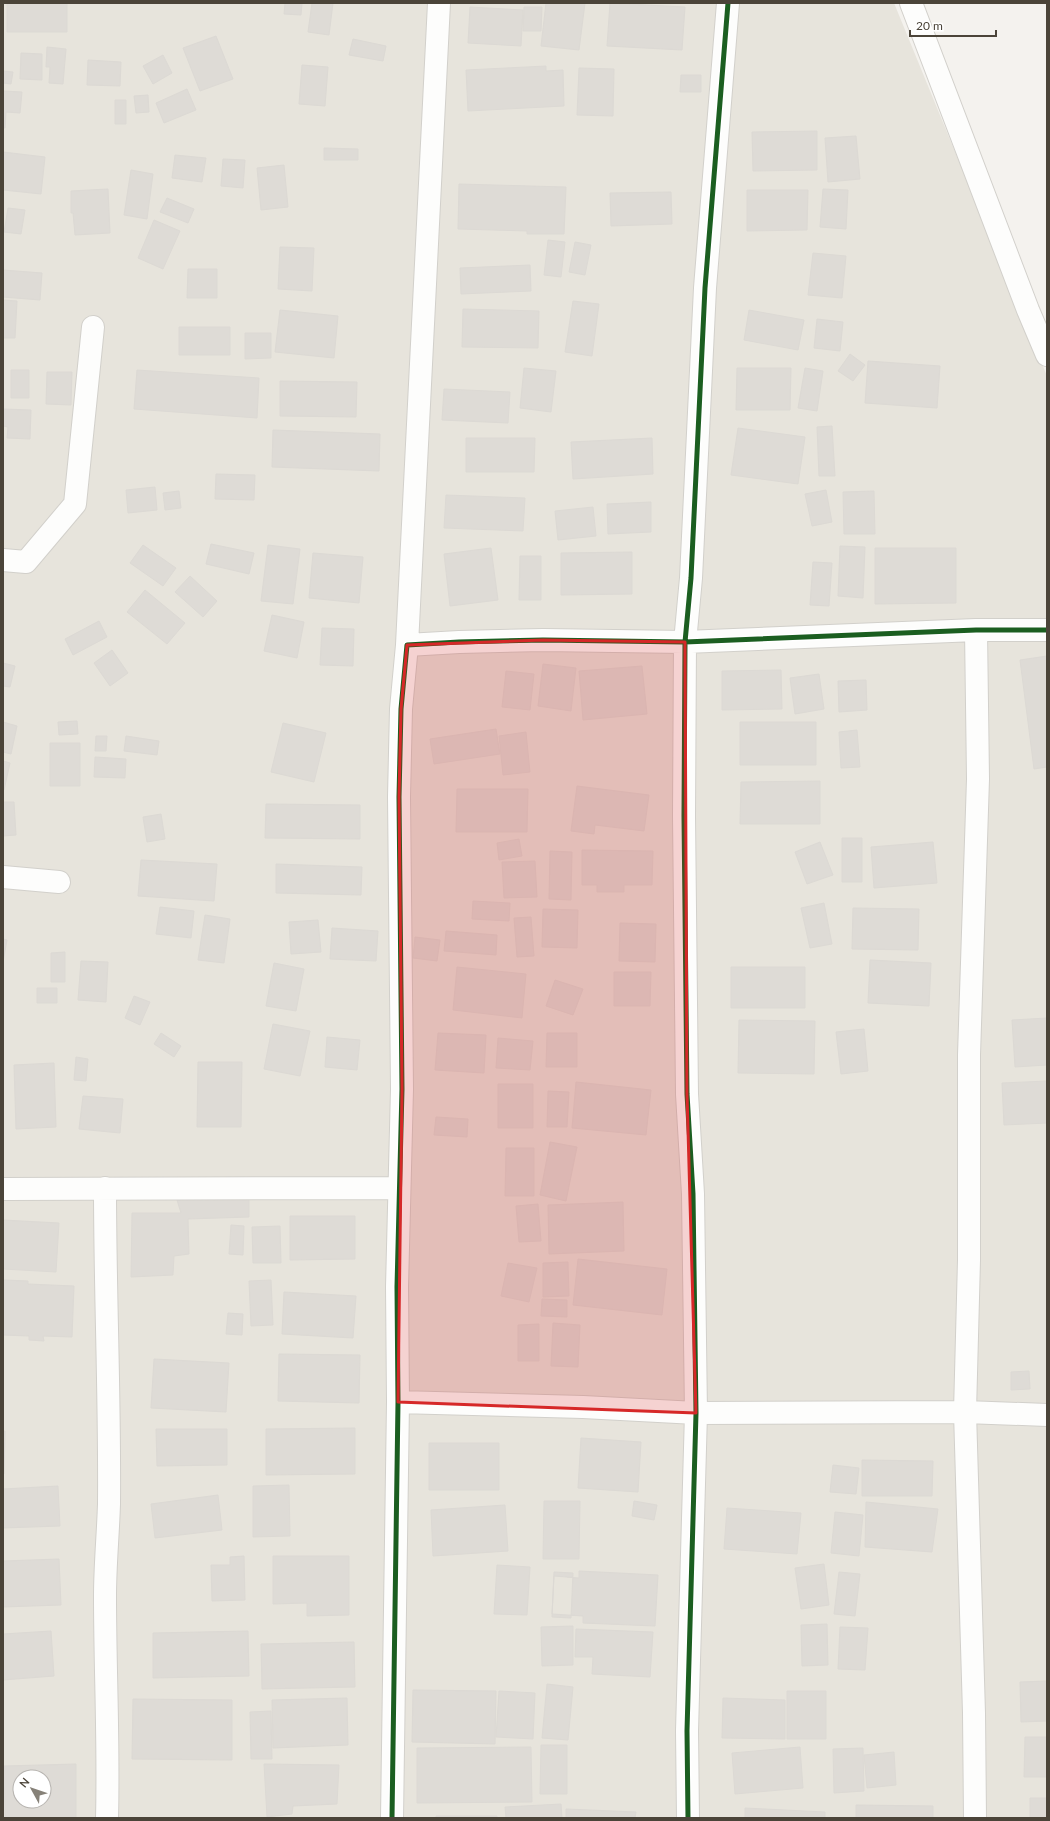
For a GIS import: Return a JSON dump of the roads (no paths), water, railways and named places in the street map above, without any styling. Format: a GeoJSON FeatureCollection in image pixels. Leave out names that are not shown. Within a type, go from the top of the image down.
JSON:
{"type":"FeatureCollection","features":[{"type":"Feature","properties":{"kind":"street"},"geometry":{"type":"LineString","coordinates":[[392,1818],[398,1402],[397,1287],[402,1089],[399,797],[401,709],[407,645],[439,3]]}},
{"type":"Feature","properties":{"kind":"street"},"geometry":{"type":"LineString","coordinates":[[688,1818],[687,1731],[696,1413],[692,1194],[687,1094],[684,642],[691,578],[705,288],[728,3]]}},
{"type":"Feature","properties":{"kind":"street"},"geometry":{"type":"LineString","coordinates":[[911,3],[1028,310],[1047,355]]}},
{"type":"Feature","properties":{"kind":"street"},"geometry":{"type":"LineString","coordinates":[[3,560],[26,562],[75,504],[94,328]]}},
{"type":"Feature","properties":{"kind":"street"},"geometry":{"type":"LineString","coordinates":[[407,645],[543,640],[684,642],[976,630],[1047,630]]}},
{"type":"Feature","properties":{"kind":"street"},"geometry":{"type":"LineString","coordinates":[[975,1818],[974,1713],[966,1412],[969,1260],[969,1055],[978,779],[976,630]]}},
{"type":"Feature","properties":{"kind":"street"},"geometry":{"type":"LineString","coordinates":[[3,877],[59,882]]}},
{"type":"Feature","properties":{"kind":"street"},"geometry":{"type":"LineString","coordinates":[[105,1188],[109,1505],[105,1595],[108,1761],[107,1818]]}},
{"type":"Feature","properties":{"kind":"street"},"geometry":{"type":"LineString","coordinates":[[3,1189],[400,1188]]}},
{"type":"Feature","properties":{"kind":"street"},"geometry":{"type":"LineString","coordinates":[[398,1402],[583,1407],[696,1413],[966,1412],[1047,1415]]}}]}
